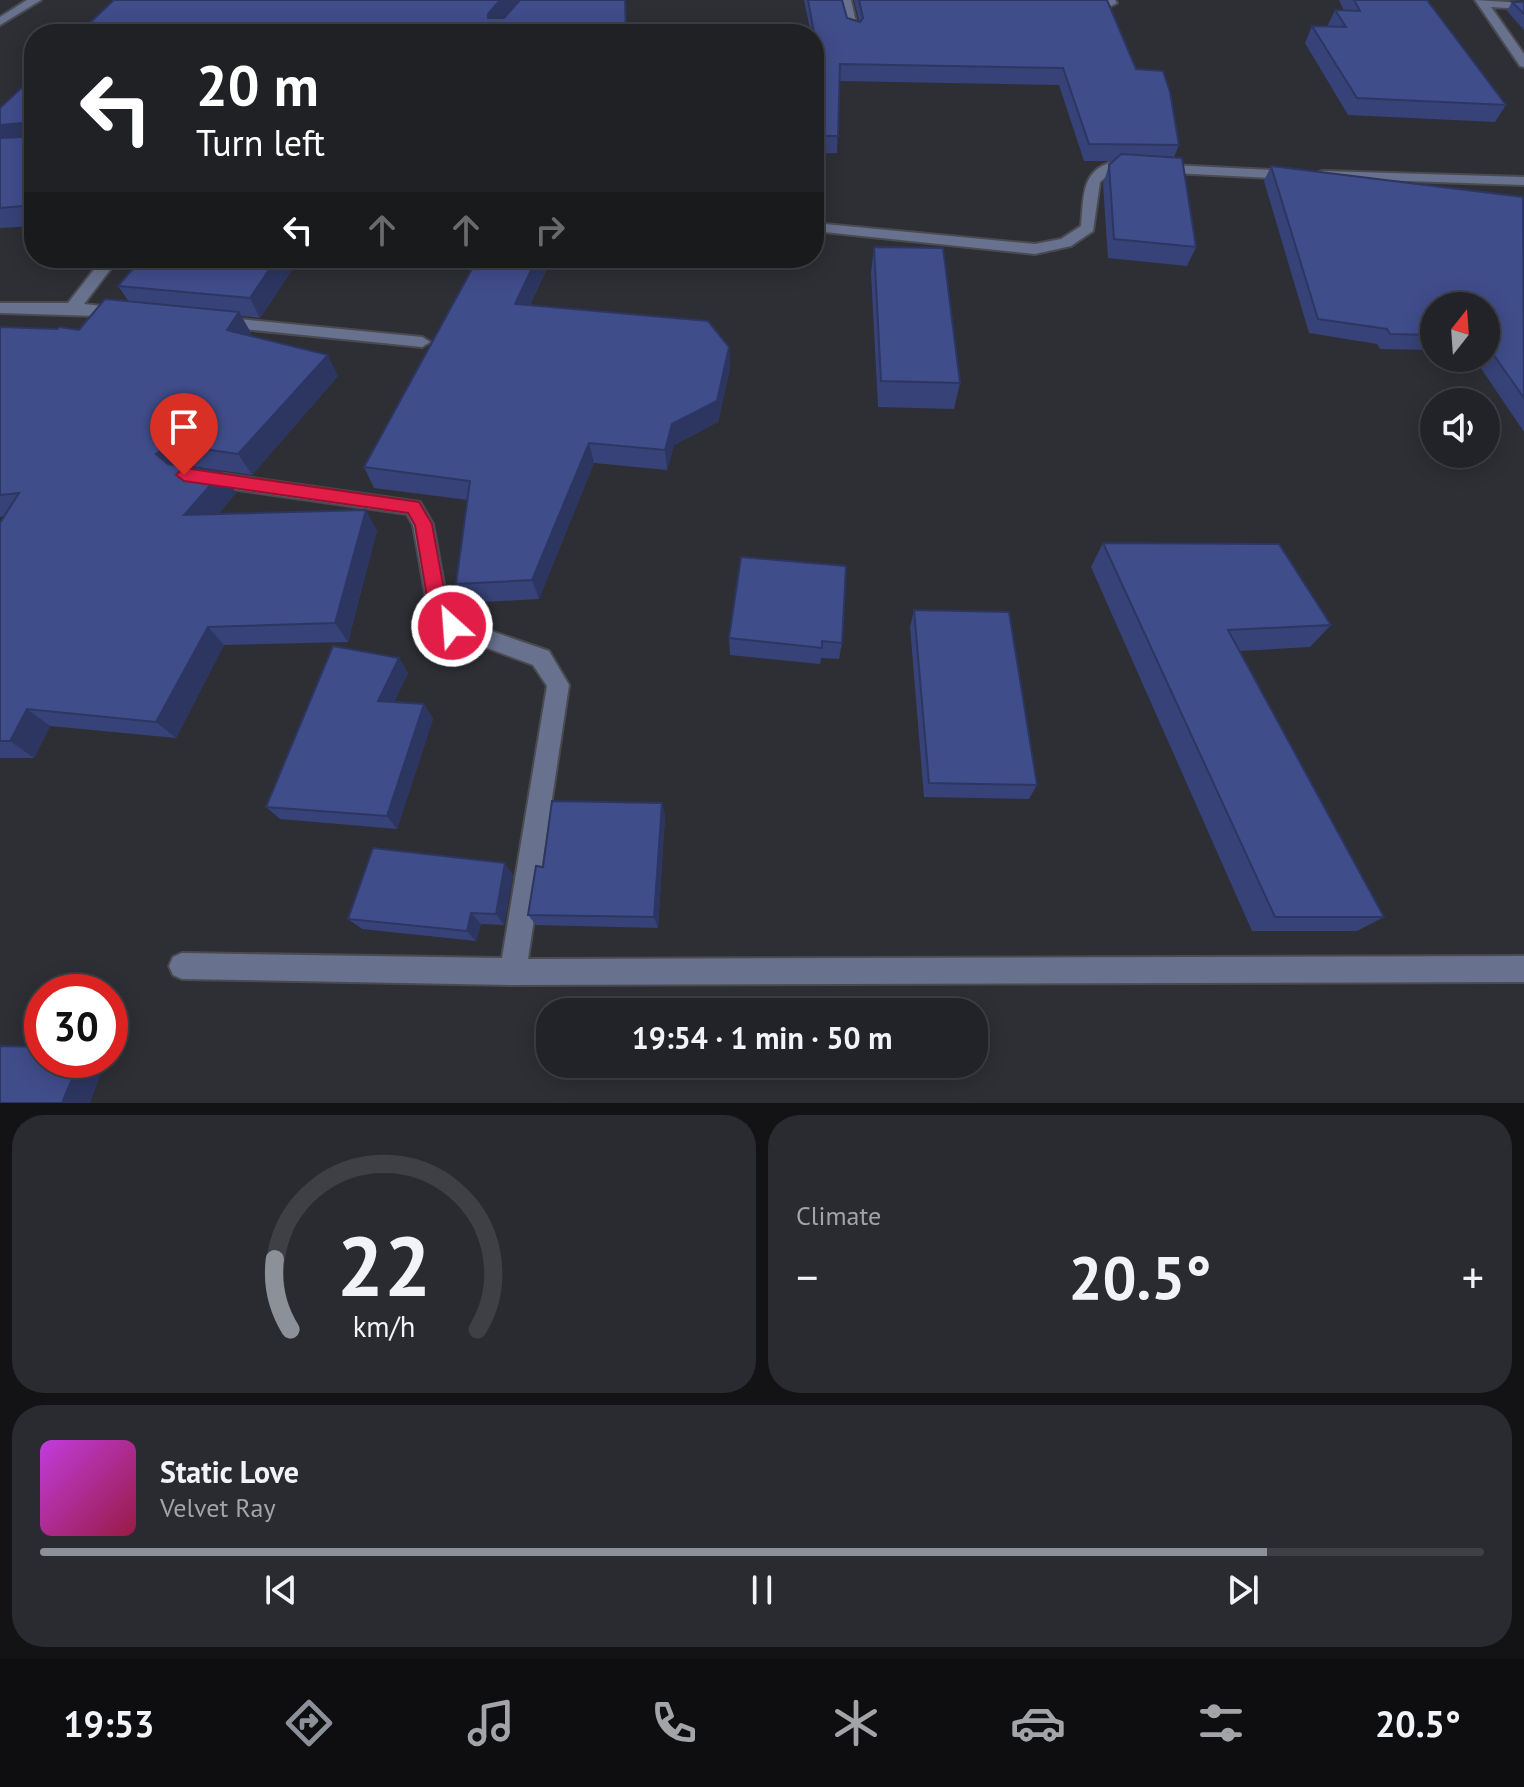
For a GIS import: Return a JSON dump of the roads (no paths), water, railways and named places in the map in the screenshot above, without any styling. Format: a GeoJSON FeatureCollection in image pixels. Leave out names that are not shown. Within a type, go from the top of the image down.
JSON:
{"type":"FeatureCollection","features":[{"type":"Feature","properties":{"kind":"street"},"geometry":{"type":"LineString","coordinates":[[0,22],[35,0]]}},
{"type":"Feature","properties":{"kind":"street"},"geometry":{"type":"LineString","coordinates":[[845,0],[855,33]]}},
{"type":"Feature","properties":{"kind":"street"},"geometry":{"type":"LineString","coordinates":[[1483,2],[1524,6]]}},
{"type":"Feature","properties":{"kind":"street"},"geometry":{"type":"LineString","coordinates":[[1483,2],[1524,63]]}},
{"type":"Feature","properties":{"kind":"street"},"geometry":{"type":"LineString","coordinates":[[824,228],[992,247],[1035,249],[1066,243],[1088,228],[1092,177],[1100,169],[1112,166],[1233,173],[1524,181]]}},
{"type":"Feature","properties":{"kind":"street"},"geometry":{"type":"LineString","coordinates":[[72,308],[103,268]]}},
{"type":"Feature","properties":{"kind":"street"},"geometry":{"type":"LineString","coordinates":[[0,308],[72,308],[136,314]]}},
{"type":"Feature","properties":{"kind":"street"},"geometry":{"type":"LineString","coordinates":[[199,320],[422,342]]}},
{"type":"Feature","properties":{"kind":"street"},"geometry":{"type":"LineString","coordinates":[[184,475],[413,507],[423,524],[438,609],[452,626],[541,658],[558,685],[513,972]]}},
{"type":"Feature","properties":{"kind":"street"},"geometry":{"type":"LineString","coordinates":[[182,966],[513,972],[1524,969]]}}]}
